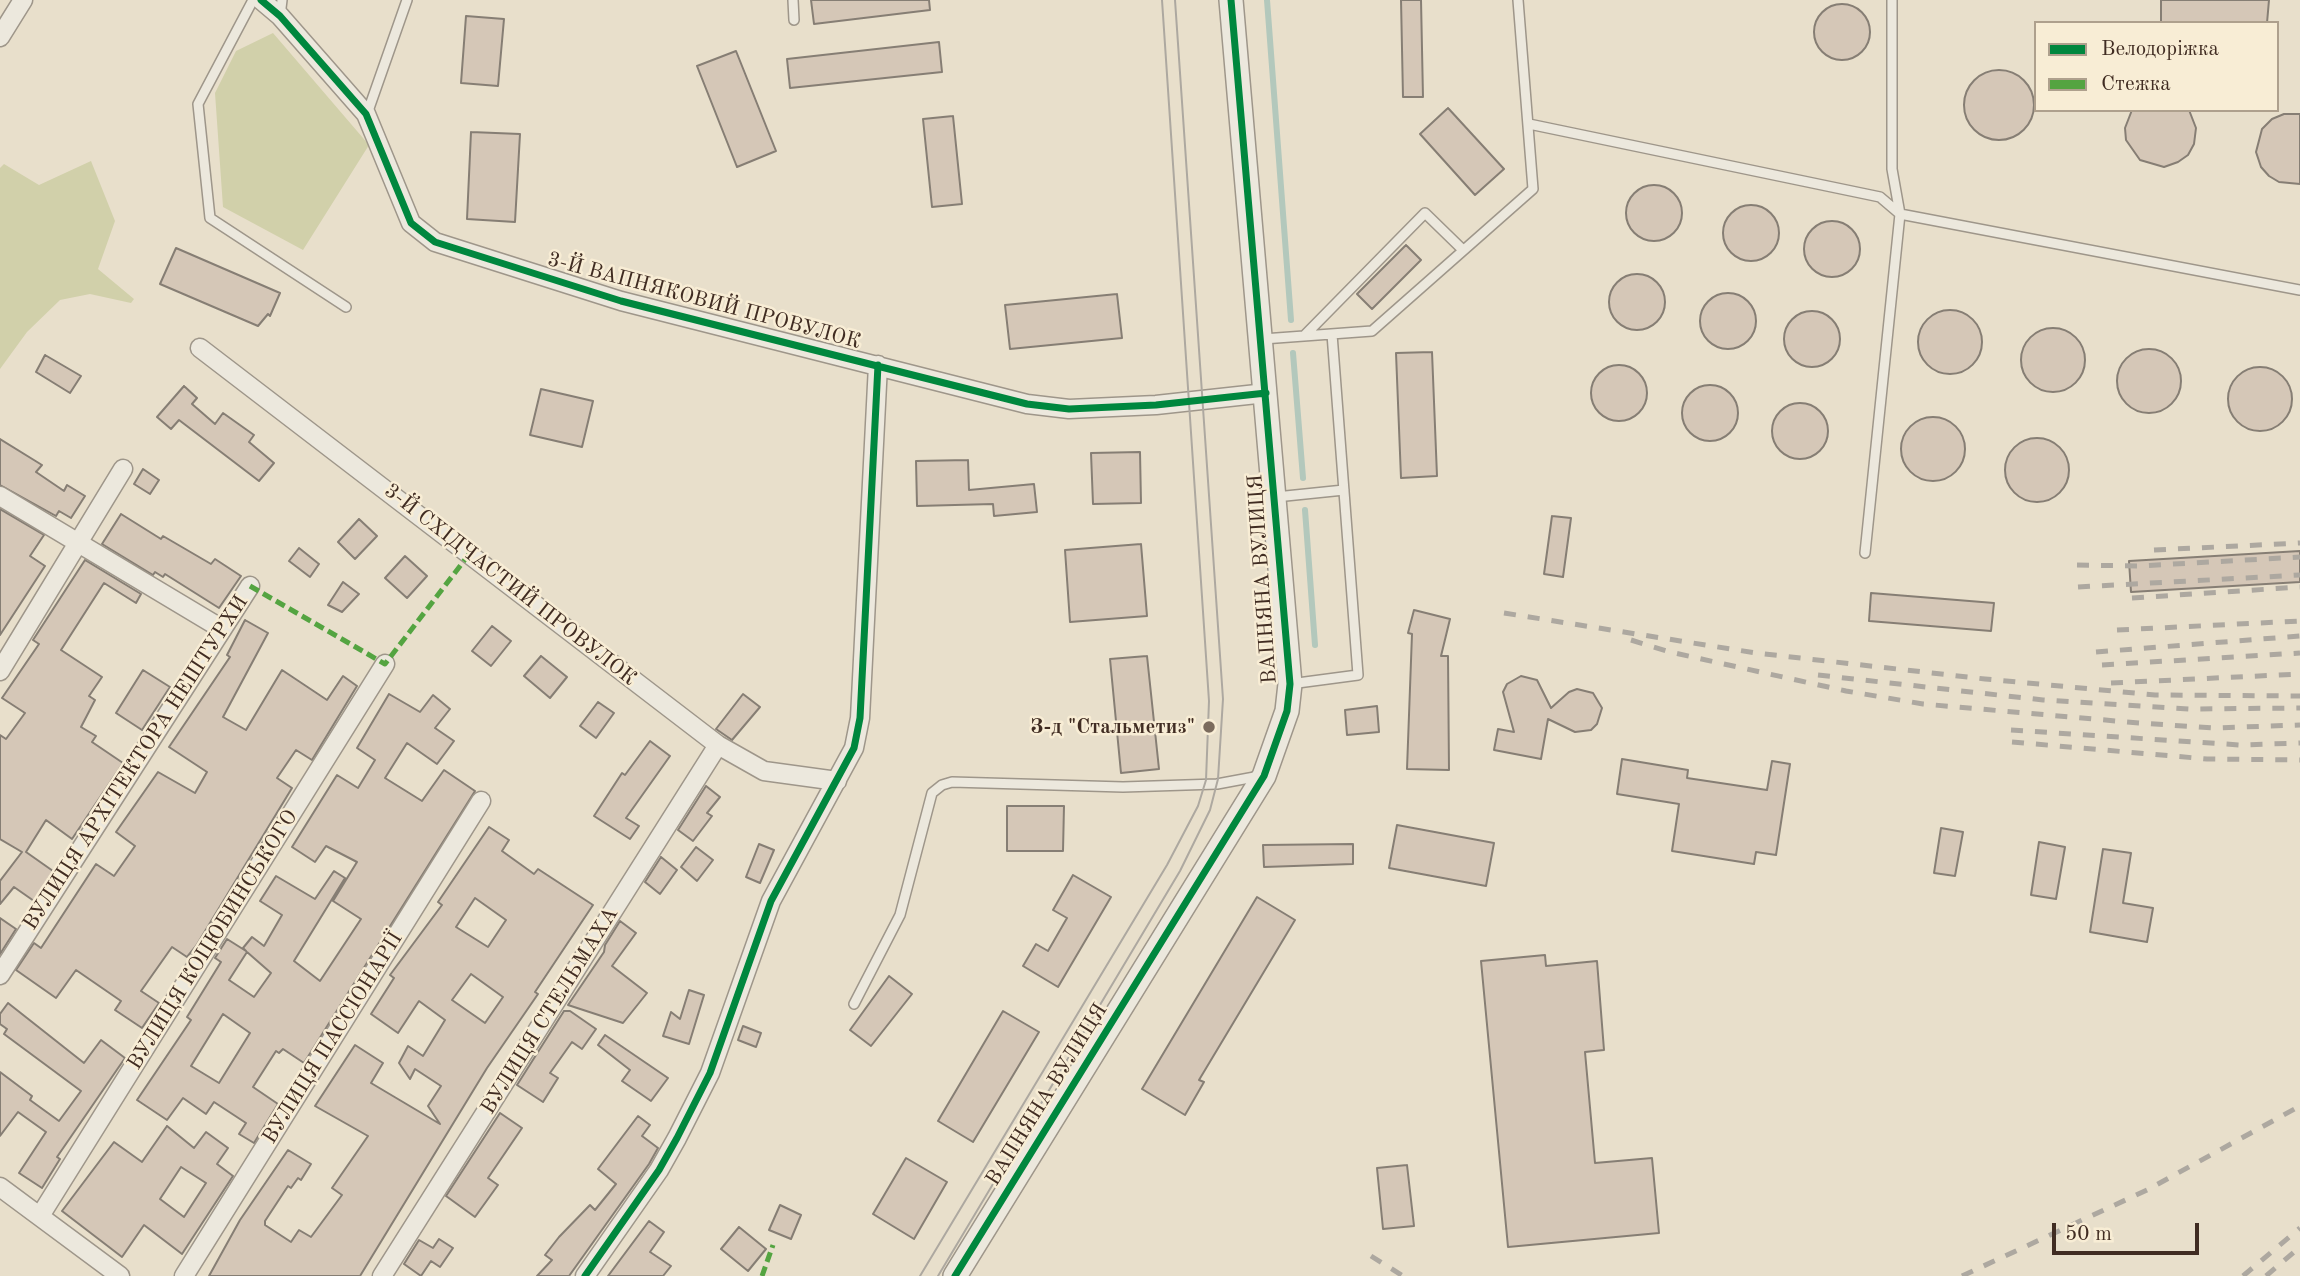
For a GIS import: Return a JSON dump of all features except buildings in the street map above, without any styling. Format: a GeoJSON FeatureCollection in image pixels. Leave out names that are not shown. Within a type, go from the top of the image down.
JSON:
{"type":"FeatureCollection","features":[{"type":"Feature","properties":{"kind":"street"},"geometry":{"type":"LineString","coordinates":[[0,37],[23,0]]}},
{"type":"Feature","properties":{"kind":"street","name":"3-Й ВАПНЯКОВИЙ ПРОВУЛОК"},"geometry":{"type":"LineString","coordinates":[[261,0],[281,8],[366,114],[411,223],[435,242],[621,301],[1027,404],[1069,409],[1156,405],[1266,393]]}},
{"type":"Feature","properties":{"kind":"street","name":"ВАПНЯНА ВУЛИЦЯ"},"geometry":{"type":"LineString","coordinates":[[955,1276],[1264,776],[1287,711],[1290,684],[1231,0]]}},
{"type":"Feature","properties":{"kind":"street","name":"3-Й СХІДЧАСТИЙ ПРОВУЛОК"},"geometry":{"type":"LineString","coordinates":[[200,348],[718,745],[764,771],[837,782]]}},
{"type":"Feature","properties":{"kind":"street"},"geometry":{"type":"LineString","coordinates":[[584,1276],[659,1170],[688,1116],[710,1073],[771,901],[855,748],[860,718],[878,365]]}},
{"type":"Feature","properties":{"kind":"street"},"geometry":{"type":"LineString","coordinates":[[0,671],[123,469]]}},
{"type":"Feature","properties":{"kind":"street"},"geometry":{"type":"LineString","coordinates":[[0,496],[222,629]]}},
{"type":"Feature","properties":{"kind":"street","name":"ВУЛИЦЯ АРХІТЕКТОРА НЕШТУРХИ"},"geometry":{"type":"LineString","coordinates":[[0,975],[250,586]]}},
{"type":"Feature","properties":{"kind":"street","name":"ВУЛИЦЯ КОЦЮБИНСЬКОГО"},"geometry":{"type":"LineString","coordinates":[[40,1216],[385,664]]}},
{"type":"Feature","properties":{"kind":"street","name":"ВУЛИЦЯ СТЕЛЬМАХА"},"geometry":{"type":"LineString","coordinates":[[382,1276],[718,745]]}},
{"type":"Feature","properties":{"kind":"street","name":"ВУЛИЦЯ ПАССІОНАРІЇ"},"geometry":{"type":"LineString","coordinates":[[184,1276],[481,801]]}},
{"type":"Feature","properties":{"kind":"street"},"geometry":{"type":"LineString","coordinates":[[0,1188],[120,1276]]}},
{"type":"Feature","properties":{"kind":"lane"},"geometry":{"type":"LineString","coordinates":[[253,0],[198,104],[210,218],[346,307]]}},
{"type":"Feature","properties":{"kind":"lane"},"geometry":{"type":"LineString","coordinates":[[366,114],[407,0]]}},
{"type":"Feature","properties":{"kind":"lane"},"geometry":{"type":"LineString","coordinates":[[793,0],[794,20]]}},
{"type":"Feature","properties":{"kind":"lane"},"geometry":{"type":"LineString","coordinates":[[1261,339],[1372,331],[1532,189],[1518,0]]}},
{"type":"Feature","properties":{"kind":"lane"},"geometry":{"type":"LineString","coordinates":[[1866,553],[1900,214],[1892,169],[1892,0]]}},
{"type":"Feature","properties":{"kind":"lane"},"geometry":{"type":"LineString","coordinates":[[1529,124],[1880,197],[1900,214],[2300,290]]}},
{"type":"Feature","properties":{"kind":"lane"},"geometry":{"type":"LineString","coordinates":[[1304,336],[1425,213],[1463,250]]}},
{"type":"Feature","properties":{"kind":"lane"},"geometry":{"type":"LineString","coordinates":[[1290,684],[1357,675],[1332,334]]}},
{"type":"Feature","properties":{"kind":"lane"},"geometry":{"type":"LineString","coordinates":[[1275,498],[1344,490]]}},
{"type":"Feature","properties":{"kind":"lane"},"geometry":{"type":"LineString","coordinates":[[854,1004],[900,915],[932,793],[942,785],[1191,785],[1264,776]]}},
{"type":"Feature","properties":{"kind":"green space"},"geometry":{"type":"Polygon","coordinates":[[[273,33],[369,145],[303,250],[223,207],[215,93],[236,51],[273,33]]]}},
{"type":"Feature","properties":{"kind":"green space"},"geometry":{"type":"Polygon","coordinates":[[[91,161],[115,221],[98,269],[134,299],[131,303],[90,294],[60,300],[27,332],[0,369],[0,168],[4,164],[39,185],[91,161]]]}},
{"type":"Feature","properties":{"kind":"waterway"},"geometry":{"type":"LineString","coordinates":[[1267,0],[1291,320]]}},
{"type":"Feature","properties":{"kind":"waterway"},"geometry":{"type":"LineString","coordinates":[[1293,353],[1303,478]]}},
{"type":"Feature","properties":{"kind":"waterway"},"geometry":{"type":"LineString","coordinates":[[1305,510],[1315,645]]}},
{"type":"Feature","properties":{"kind":"tram line"},"geometry":{"type":"LineString","coordinates":[[920,1276],[1167,865],[1198,806],[1206,780],[1209,701],[1162,0]]}},
{"type":"Feature","properties":{"kind":"tram line"},"geometry":{"type":"LineString","coordinates":[[938,1276],[1180,871],[1210,810],[1218,779],[1223,699],[1175,0]]}},
{"type":"Feature","properties":{"kind":"railway"},"geometry":{"type":"LineString","coordinates":[[2154,550],[2300,543]]}},
{"type":"Feature","properties":{"kind":"railway"},"geometry":{"type":"LineString","coordinates":[[2077,565],[2139,566],[2300,557]]}},
{"type":"Feature","properties":{"kind":"railway"},"geometry":{"type":"LineString","coordinates":[[2078,587],[2300,575]]}},
{"type":"Feature","properties":{"kind":"railway"},"geometry":{"type":"LineString","coordinates":[[2132,598],[2300,587]]}},
{"type":"Feature","properties":{"kind":"railway"},"geometry":{"type":"LineString","coordinates":[[1504,613],[1756,653],[1985,679],[2155,695],[2300,696]]}},
{"type":"Feature","properties":{"kind":"railway"},"geometry":{"type":"LineString","coordinates":[[2117,630],[2300,621]]}},
{"type":"Feature","properties":{"kind":"railway"},"geometry":{"type":"LineString","coordinates":[[2096,652],[2300,636]]}},
{"type":"Feature","properties":{"kind":"railway"},"geometry":{"type":"LineString","coordinates":[[1631,640],[1670,652],[1846,691],[1923,704],[2214,728],[2300,725]]}},
{"type":"Feature","properties":{"kind":"railway"},"geometry":{"type":"LineString","coordinates":[[2102,665],[2300,653]]}},
{"type":"Feature","properties":{"kind":"railway"},"geometry":{"type":"LineString","coordinates":[[2111,683],[2300,674]]}},
{"type":"Feature","properties":{"kind":"railway"},"geometry":{"type":"LineString","coordinates":[[1818,675],[2043,700],[2189,709],[2300,708]]}},
{"type":"Feature","properties":{"kind":"railway"},"geometry":{"type":"LineString","coordinates":[[2011,730],[2240,745],[2300,743]]}},
{"type":"Feature","properties":{"kind":"railway"},"geometry":{"type":"LineString","coordinates":[[2012,742],[2207,759],[2300,760]]}},
{"type":"Feature","properties":{"kind":"railway"},"geometry":{"type":"LineString","coordinates":[[1962,1276],[2147,1190],[2300,1106]]}},
{"type":"Feature","properties":{"kind":"railway"},"geometry":{"type":"LineString","coordinates":[[2243,1276],[2300,1228]]}},
{"type":"Feature","properties":{"kind":"railway"},"geometry":{"type":"LineString","coordinates":[[2266,1276],[2300,1247]]}},
{"type":"Feature","properties":{"kind":"railway"},"geometry":{"type":"LineString","coordinates":[[1371,1256],[1403,1276]]}},
{"type":"Feature","properties":{"kind":"marked path"},"geometry":{"type":"LineString","coordinates":[[250,586],[385,664],[470,553]]}},
{"type":"Feature","properties":{"kind":"marked path"},"geometry":{"type":"LineString","coordinates":[[762,1276],[773,1245]]}},
{"type":"Feature","properties":{"kind":"cycle path"},"geometry":{"type":"LineString","coordinates":[[261,0],[280,16],[366,114],[411,223],[435,242],[621,301],[1027,404],[1069,409],[1156,405],[1266,393]]}},
{"type":"Feature","properties":{"kind":"cycle path"},"geometry":{"type":"LineString","coordinates":[[955,1276],[1264,776],[1287,711],[1290,684],[1231,0]]}},
{"type":"Feature","properties":{"kind":"cycle path"},"geometry":{"type":"LineString","coordinates":[[585,1276],[659,1170],[677,1138],[710,1073],[771,901],[854,748],[860,718],[878,365]]}},
{"type":"Feature","properties":{"kind":"place","name":"З-д \"Стальметиз\""},"geometry":{"type":"Point","coordinates":[1209,727]}}]}
